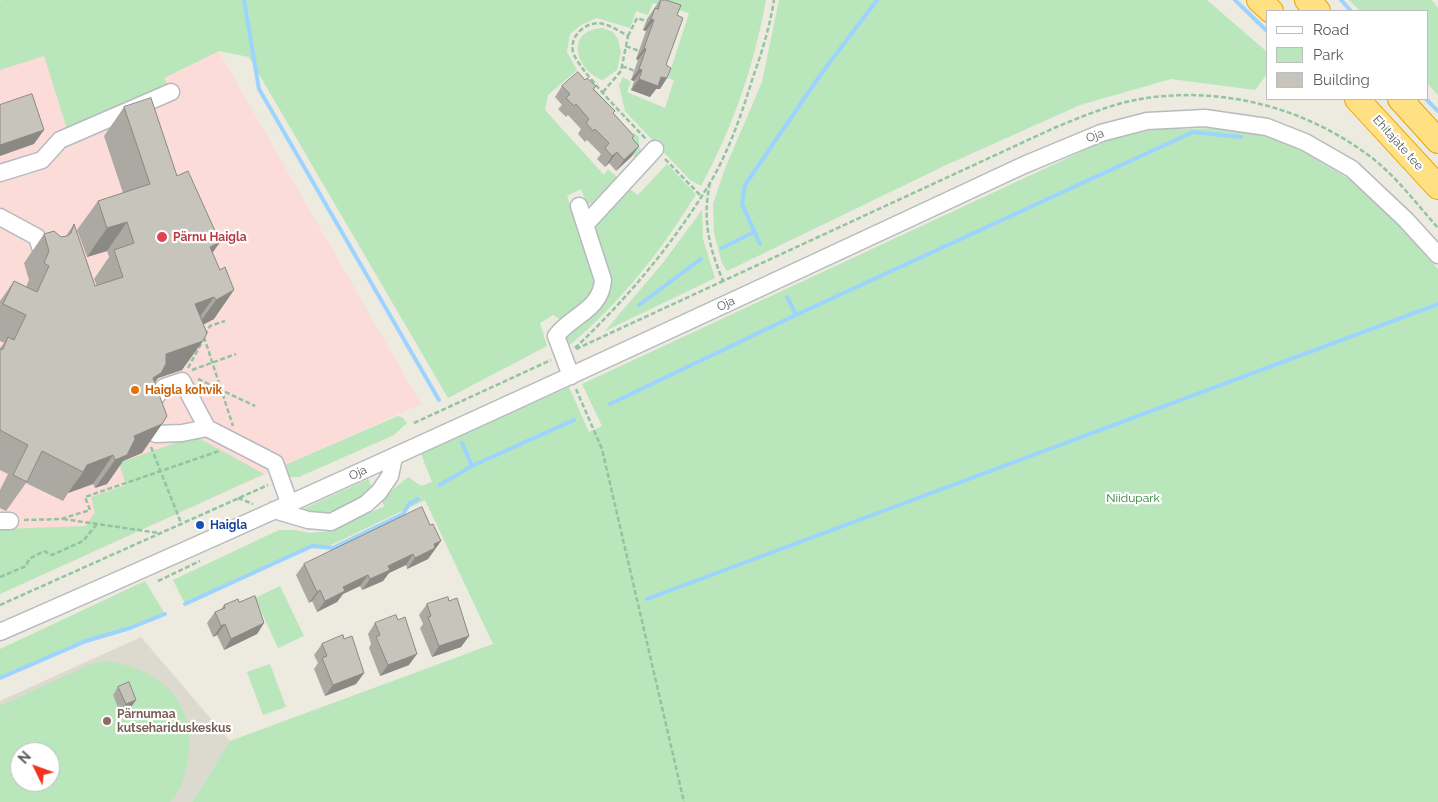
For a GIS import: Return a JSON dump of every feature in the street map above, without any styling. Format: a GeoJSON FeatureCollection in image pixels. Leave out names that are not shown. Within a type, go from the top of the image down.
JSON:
{"type":"FeatureCollection","features":[{"type":"Feature","properties":{"kind":"highway"},"geometry":{"type":"LineString","coordinates":[[1259,0],[1270,10]]}},
{"type":"Feature","properties":{"kind":"highway"},"geometry":{"type":"LineString","coordinates":[[1306,0],[1317,10]]}},
{"type":"Feature","properties":{"kind":"highway","name":"Ehitajate tee"},"geometry":{"type":"LineString","coordinates":[[1359,100],[1438,187]]}},
{"type":"Feature","properties":{"kind":"highway"},"geometry":{"type":"LineString","coordinates":[[1401,100],[1438,141]]}},
{"type":"Feature","properties":{"kind":"street"},"geometry":{"type":"LineString","coordinates":[[0,174],[42,160],[60,140],[171,92]]}},
{"type":"Feature","properties":{"kind":"street","name":"Oja"},"geometry":{"type":"LineString","coordinates":[[0,632],[266,509],[290,504],[571,376],[1024,165],[1100,133],[1147,121],[1205,118],[1267,127],[1305,142],[1352,169],[1406,220],[1438,255]]}},
{"type":"Feature","properties":{"kind":"street"},"geometry":{"type":"LineString","coordinates":[[585,225],[655,149]]}},
{"type":"Feature","properties":{"kind":"street"},"geometry":{"type":"LineString","coordinates":[[571,376],[556,336],[569,322],[598,300],[602,291],[599,266],[579,206]]}},
{"type":"Feature","properties":{"kind":"street"},"geometry":{"type":"LineString","coordinates":[[0,217],[36,237],[43,256]]}},
{"type":"Feature","properties":{"kind":"street"},"geometry":{"type":"LineString","coordinates":[[207,428],[184,376],[164,387],[151,403],[149,418],[156,434],[182,433],[207,428],[274,463],[274,482],[290,504]]}},
{"type":"Feature","properties":{"kind":"street"},"geometry":{"type":"LineString","coordinates":[[266,509],[308,520],[331,522],[366,504],[379,492],[390,476],[394,456]]}},
{"type":"Feature","properties":{"kind":"path"},"geometry":{"type":"LineString","coordinates":[[573,350],[625,299],[664,250],[710,182],[726,151],[748,96],[762,53],[774,0]]}},
{"type":"Feature","properties":{"kind":"path"},"geometry":{"type":"LineString","coordinates":[[604,92],[621,71],[628,36],[637,18],[646,21]]}},
{"type":"Feature","properties":{"kind":"path"},"geometry":{"type":"LineString","coordinates":[[628,36],[602,22],[589,24],[575,36],[572,45],[574,54],[592,79],[655,149],[701,196]]}},
{"type":"Feature","properties":{"kind":"path"},"geometry":{"type":"LineString","coordinates":[[626,46],[639,51]]}},
{"type":"Feature","properties":{"kind":"path"},"geometry":{"type":"LineString","coordinates":[[622,66],[635,71]]}},
{"type":"Feature","properties":{"kind":"path"},"geometry":{"type":"LineString","coordinates":[[587,85],[592,79]]}},
{"type":"Feature","properties":{"kind":"path"},"geometry":{"type":"LineString","coordinates":[[607,109],[614,103]]}},
{"type":"Feature","properties":{"kind":"path"},"geometry":{"type":"LineString","coordinates":[[630,131],[635,127]]}},
{"type":"Feature","properties":{"kind":"path"},"geometry":{"type":"LineString","coordinates":[[184,376],[210,326],[225,321]]}},
{"type":"Feature","properties":{"kind":"path"},"geometry":{"type":"LineString","coordinates":[[61,519],[90,510],[84,497],[239,444],[204,337]]}},
{"type":"Feature","properties":{"kind":"path"},"geometry":{"type":"LineString","coordinates":[[184,376],[236,354]]}},
{"type":"Feature","properties":{"kind":"path"},"geometry":{"type":"LineString","coordinates":[[184,376],[221,390],[255,406]]}},
{"type":"Feature","properties":{"kind":"path"},"geometry":{"type":"LineString","coordinates":[[571,376],[602,449],[684,802]]}},
{"type":"Feature","properties":{"kind":"path"},"geometry":{"type":"LineString","coordinates":[[156,434],[151,447],[181,523]]}},
{"type":"Feature","properties":{"kind":"path"},"geometry":{"type":"LineString","coordinates":[[268,494],[274,482]]}},
{"type":"Feature","properties":{"kind":"path"},"geometry":{"type":"LineString","coordinates":[[0,605],[274,482]]}},
{"type":"Feature","properties":{"kind":"path"},"geometry":{"type":"LineString","coordinates":[[238,498],[266,509]]}},
{"type":"Feature","properties":{"kind":"path"},"geometry":{"type":"LineString","coordinates":[[5,521],[61,519],[159,534]]}},
{"type":"Feature","properties":{"kind":"path"},"geometry":{"type":"LineString","coordinates":[[0,577],[26,566],[29,559],[44,551],[52,555],[83,541],[97,524]]}},
{"type":"Feature","properties":{"kind":"path"},"geometry":{"type":"LineString","coordinates":[[158,581],[201,561]]}},
{"type":"Feature","properties":{"kind":"shaded area","name":"Pärnu Haigla"},"geometry":{"type":"Polygon","coordinates":[[[204,26],[421,404],[0,594],[0,70],[44,56],[204,26]]]}},
{"type":"Feature","properties":{"kind":"shaded area","name":"Pärnumaa kutsehariduskeskus"},"geometry":{"type":"Polygon","coordinates":[[[141,637],[230,741],[192,802],[0,802],[0,701],[141,637]]]}},
{"type":"Feature","properties":{"kind":"green space"},"geometry":{"type":"Polygon","coordinates":[[[766,0],[755,49],[741,96],[723,141],[701,186],[690,180],[625,111],[619,85],[623,77],[631,82],[627,92],[665,108],[674,80],[668,78],[689,13],[653,3],[648,15],[636,11],[630,28],[597,18],[581,25],[570,34],[567,52],[577,70],[548,95],[545,110],[604,175],[608,169],[617,177],[636,159],[627,149],[624,141],[634,133],[639,137],[639,147],[643,153],[593,205],[586,202],[581,189],[567,196],[593,273],[594,288],[589,298],[561,320],[553,315],[540,323],[547,346],[448,398],[249,57],[219,51],[164,78],[169,87],[68,132],[44,56],[0,70],[0,1],[766,0]]]}},
{"type":"Feature","properties":{"kind":"green space"},"geometry":{"type":"Polygon","coordinates":[[[779,0],[1207,0],[1266,51],[1266,75],[1255,90],[1171,79],[1080,105],[944,166],[727,271],[722,263],[714,233],[713,204],[724,171],[762,82],[779,0]]]}},
{"type":"Feature","properties":{"kind":"green space"},"geometry":{"type":"Polygon","coordinates":[[[1349,0],[1432,0],[1438,8],[1438,95],[1428,84],[1428,10],[1359,10],[1349,0]]]}},
{"type":"Feature","properties":{"kind":"green space"},"geometry":{"type":"Polygon","coordinates":[[[602,28],[613,32],[618,39],[621,52],[617,70],[603,80],[594,76],[586,69],[578,52],[578,44],[582,36],[590,31],[602,28]]]}},
{"type":"Feature","properties":{"kind":"green space","name":"Niidupark"},"geometry":{"type":"Polygon","coordinates":[[[1237,128],[1289,143],[1359,185],[1438,269],[1438,802],[192,802],[230,741],[493,644],[425,500],[329,546],[312,546],[185,604],[173,580],[279,530],[311,533],[329,531],[385,506],[380,500],[408,477],[421,486],[432,482],[421,454],[569,387],[589,432],[602,426],[582,384],[1115,136],[1160,129],[1237,128]]]}},
{"type":"Feature","properties":{"kind":"green space"},"geometry":{"type":"Polygon","coordinates":[[[667,164],[696,194],[655,255],[624,293],[589,328],[568,345],[566,334],[606,299],[609,289],[594,232],[596,225],[628,188],[638,195],[667,164]]]}},
{"type":"Feature","properties":{"kind":"green space"},"geometry":{"type":"Polygon","coordinates":[[[702,210],[703,239],[715,278],[605,331],[662,264],[702,210]]]}},
{"type":"Feature","properties":{"kind":"green space"},"geometry":{"type":"Polygon","coordinates":[[[398,416],[407,423],[394,435],[299,477],[290,477],[283,474],[282,467],[285,465],[398,416]]]}},
{"type":"Feature","properties":{"kind":"green space"},"geometry":{"type":"Polygon","coordinates":[[[195,436],[264,474],[0,594],[0,529],[86,526],[95,512],[91,497],[126,485],[119,463],[195,436]]]}},
{"type":"Feature","properties":{"kind":"green space"},"geometry":{"type":"Polygon","coordinates":[[[368,479],[372,487],[350,505],[333,511],[304,514],[303,509],[368,479]]]}},
{"type":"Feature","properties":{"kind":"green space"},"geometry":{"type":"Polygon","coordinates":[[[145,581],[165,614],[130,628],[86,641],[0,678],[0,649],[145,581]]]}},
{"type":"Feature","properties":{"kind":"green space"},"geometry":{"type":"Polygon","coordinates":[[[280,586],[304,636],[278,648],[255,598],[280,586]]]}},
{"type":"Feature","properties":{"kind":"green space","name":"Pärnumaa kutsehariduskeskus"},"geometry":{"type":"Polygon","coordinates":[[[105,661],[143,671],[171,691],[181,705],[187,721],[190,739],[187,766],[182,782],[170,802],[0,802],[0,706],[91,664],[105,661]]]}},
{"type":"Feature","properties":{"kind":"green space"},"geometry":{"type":"Polygon","coordinates":[[[270,664],[286,707],[263,715],[247,672],[270,664]]]}},
{"type":"Feature","properties":{"kind":"building"},"geometry":{"type":"Polygon","coordinates":[[[661,0],[681,5],[677,15],[683,18],[666,65],[671,68],[667,78],[661,77],[658,86],[639,79],[642,70],[639,69],[654,20],[651,19],[655,8],[658,9],[661,0]]]}},
{"type":"Feature","properties":{"kind":"building"},"geometry":{"type":"Polygon","coordinates":[[[578,72],[585,80],[587,78],[596,86],[593,89],[615,111],[613,113],[634,136],[632,138],[639,146],[624,160],[617,152],[612,156],[605,148],[609,143],[595,129],[593,131],[586,123],[589,119],[576,104],[574,106],[566,98],[570,94],[562,86],[578,72]]]}},
{"type":"Feature","properties":{"kind":"building"},"geometry":{"type":"Polygon","coordinates":[[[32,94],[44,130],[0,145],[0,105],[32,94]]]}},
{"type":"Feature","properties":{"kind":"building","name":"Pärnu Haigla"},"geometry":{"type":"Polygon","coordinates":[[[151,98],[177,176],[188,171],[220,242],[210,247],[220,270],[225,267],[234,290],[216,300],[214,297],[195,304],[207,333],[203,341],[166,354],[166,364],[161,373],[153,378],[167,416],[162,424],[134,436],[135,439],[127,455],[115,460],[113,455],[87,465],[83,472],[42,451],[27,482],[13,475],[28,445],[0,430],[0,350],[3,349],[8,337],[14,340],[26,315],[3,304],[14,281],[37,292],[49,266],[44,263],[49,251],[44,234],[54,231],[61,237],[67,236],[71,233],[74,224],[95,286],[123,277],[114,250],[134,243],[127,222],[107,228],[98,201],[150,184],[124,107],[151,98]]]}},
{"type":"Feature","properties":{"kind":"building"},"geometry":{"type":"Polygon","coordinates":[[[422,507],[430,525],[433,524],[441,541],[434,544],[435,548],[415,558],[413,554],[388,566],[390,570],[370,579],[368,575],[343,587],[345,591],[325,601],[320,590],[317,592],[304,564],[422,507]]]}},
{"type":"Feature","properties":{"kind":"building"},"geometry":{"type":"Polygon","coordinates":[[[255,596],[264,623],[231,639],[225,624],[221,626],[215,612],[225,608],[224,605],[238,599],[239,602],[255,596]]]}},
{"type":"Feature","properties":{"kind":"building"},"geometry":{"type":"Polygon","coordinates":[[[448,597],[449,601],[457,598],[469,636],[439,646],[428,617],[431,616],[427,604],[448,597]]]}},
{"type":"Feature","properties":{"kind":"building"},"geometry":{"type":"Polygon","coordinates":[[[396,615],[398,620],[405,617],[417,654],[388,665],[376,637],[380,635],[375,623],[396,615]]]}},
{"type":"Feature","properties":{"kind":"building"},"geometry":{"type":"Polygon","coordinates":[[[343,635],[344,639],[352,636],[364,673],[333,685],[322,658],[327,656],[322,644],[343,635]]]}},
{"type":"Feature","properties":{"kind":"building"},"geometry":{"type":"Polygon","coordinates":[[[129,682],[136,700],[126,704],[118,687],[129,682]]]}},
{"type":"Feature","properties":{"kind":"waterway"},"geometry":{"type":"LineString","coordinates":[[244,0],[259,89],[439,400]]}},
{"type":"Feature","properties":{"kind":"waterway"},"geometry":{"type":"LineString","coordinates":[[760,244],[742,204],[745,185],[821,74],[877,0]]}},
{"type":"Feature","properties":{"kind":"waterway"},"geometry":{"type":"LineString","coordinates":[[1235,0],[1266,30]]}},
{"type":"Feature","properties":{"kind":"waterway"},"geometry":{"type":"LineString","coordinates":[[1341,0],[1350,10]]}},
{"type":"Feature","properties":{"kind":"waterway"},"geometry":{"type":"LineString","coordinates":[[1427,100],[1438,111]]}},
{"type":"Feature","properties":{"kind":"waterway"},"geometry":{"type":"LineString","coordinates":[[610,404],[796,315],[1193,132],[1241,137]]}},
{"type":"Feature","properties":{"kind":"waterway"},"geometry":{"type":"LineString","coordinates":[[722,248],[754,232]]}},
{"type":"Feature","properties":{"kind":"waterway"},"geometry":{"type":"LineString","coordinates":[[639,305],[701,259]]}},
{"type":"Feature","properties":{"kind":"waterway"},"geometry":{"type":"LineString","coordinates":[[787,297],[796,315]]}},
{"type":"Feature","properties":{"kind":"waterway"},"geometry":{"type":"LineString","coordinates":[[647,599],[1438,304]]}},
{"type":"Feature","properties":{"kind":"waterway"},"geometry":{"type":"LineString","coordinates":[[440,485],[472,466],[574,420]]}},
{"type":"Feature","properties":{"kind":"waterway"},"geometry":{"type":"LineString","coordinates":[[462,443],[472,466]]}},
{"type":"Feature","properties":{"kind":"waterway"},"geometry":{"type":"LineString","coordinates":[[185,604],[312,546],[333,548],[403,514],[409,504],[418,499]]}},
{"type":"Feature","properties":{"kind":"waterway"},"geometry":{"type":"LineString","coordinates":[[0,678],[86,641],[130,628],[165,614]]}},
{"type":"Feature","properties":{"kind":"place","name":"Pärnu Haigla"},"geometry":{"type":"Point","coordinates":[162,237]}},
{"type":"Feature","properties":{"kind":"place","name":"Haigla kohvik"},"geometry":{"type":"Point","coordinates":[135,390]}},
{"type":"Feature","properties":{"kind":"place","name":"Haigla"},"geometry":{"type":"Point","coordinates":[200,525]}},
{"type":"Feature","properties":{"kind":"place","name":"Pärnumaa kutsehariduskeskus"},"geometry":{"type":"Point","coordinates":[107,721]}}]}
